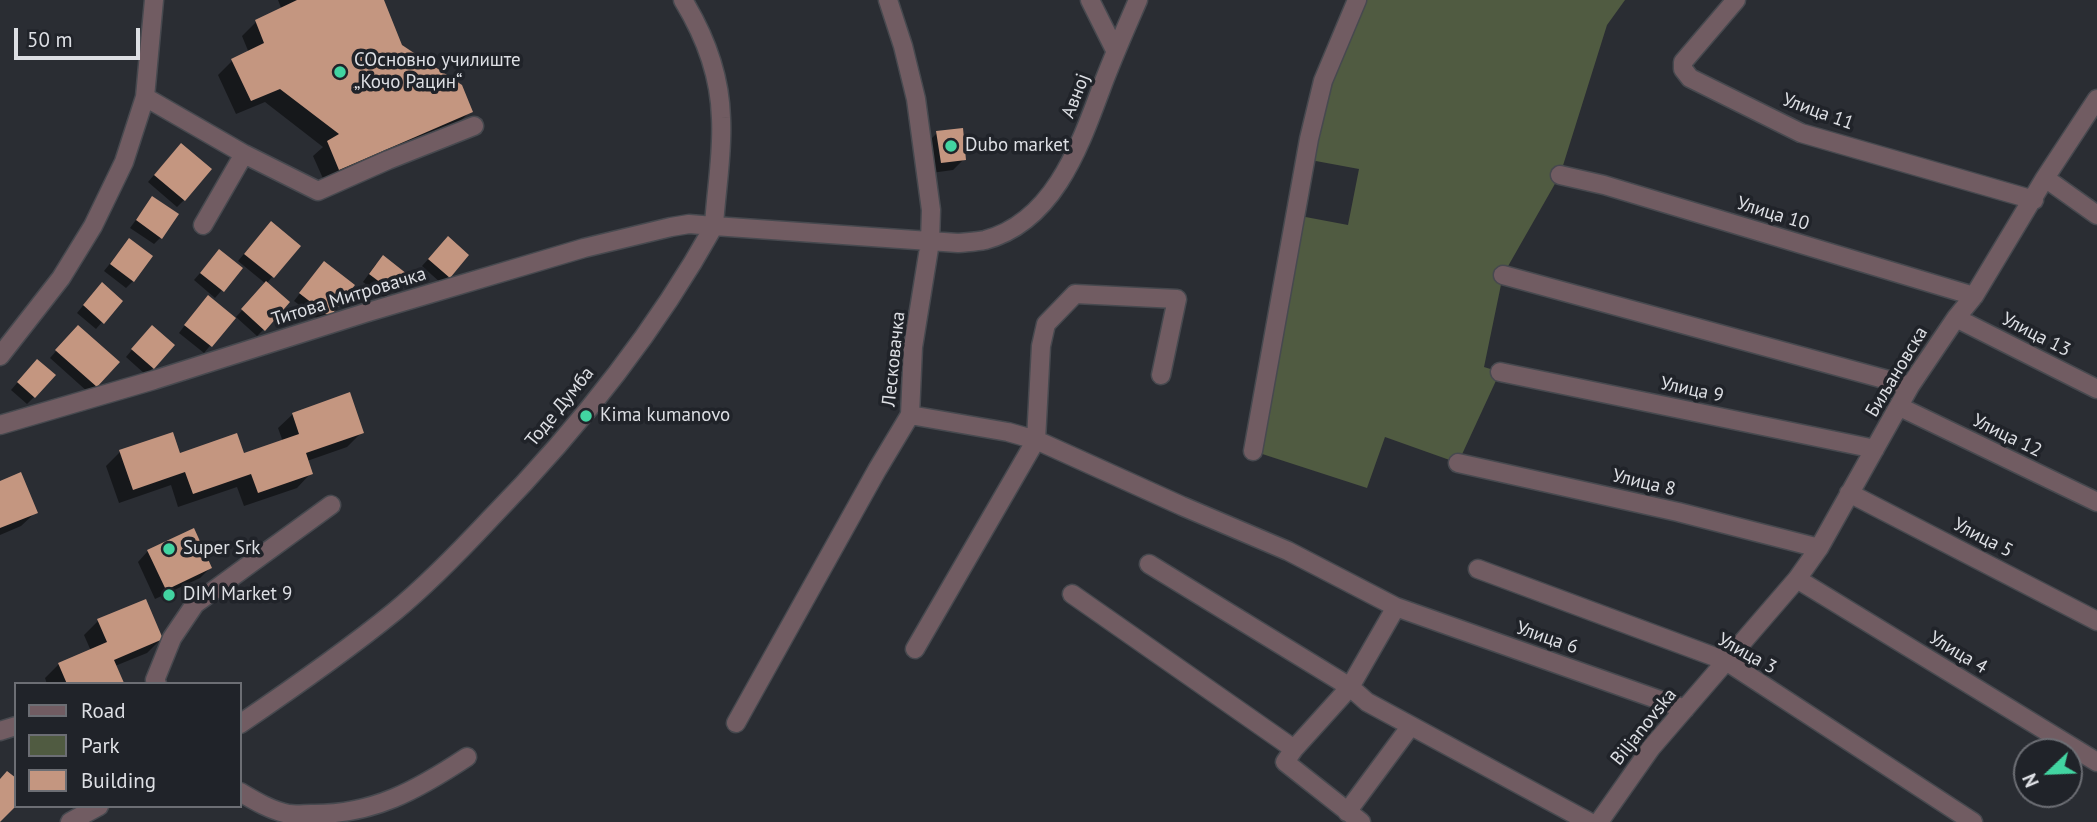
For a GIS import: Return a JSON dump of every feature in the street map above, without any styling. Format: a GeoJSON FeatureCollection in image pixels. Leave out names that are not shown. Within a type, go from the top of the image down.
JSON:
{"type":"FeatureCollection","features":[{"type":"Feature","properties":{"kind":"street"},"geometry":{"type":"LineString","coordinates":[[0,356],[61,278],[93,226],[124,162],[145,97],[154,0]]}},
{"type":"Feature","properties":{"kind":"street"},"geometry":{"type":"LineString","coordinates":[[683,0],[699,26],[709,53],[722,116],[714,226],[930,242]]}},
{"type":"Feature","properties":{"kind":"street","name":"Лесковачка"},"geometry":{"type":"LineString","coordinates":[[736,723],[910,415],[913,347],[930,242],[931,210],[916,99],[888,0]]}},
{"type":"Feature","properties":{"kind":"street"},"geometry":{"type":"LineString","coordinates":[[1090,0],[1115,50]]}},
{"type":"Feature","properties":{"kind":"street","name":"Авној"},"geometry":{"type":"LineString","coordinates":[[930,242],[985,240],[1015,226],[1036,210],[1059,184],[1085,132],[1115,50],[1138,0]]}},
{"type":"Feature","properties":{"kind":"street"},"geometry":{"type":"LineString","coordinates":[[1253,451],[1309,139],[1323,81],[1357,0]]}},
{"type":"Feature","properties":{"kind":"street","name":"Улица 11"},"geometry":{"type":"LineString","coordinates":[[1736,0],[1684,62],[1683,69],[1689,78],[1801,133],[2034,200]]}},
{"type":"Feature","properties":{"kind":"street"},"geometry":{"type":"LineString","coordinates":[[145,97],[244,154],[318,191],[474,126]]}},
{"type":"Feature","properties":{"kind":"street","name":"Биљановска"},"geometry":{"type":"LineString","coordinates":[[1726,661],[1797,579],[1819,548],[1910,386],[1974,296],[2045,178],[2097,99]]}},
{"type":"Feature","properties":{"kind":"street"},"geometry":{"type":"LineString","coordinates":[[203,225],[244,154]]}},
{"type":"Feature","properties":{"kind":"street","name":"Улица 10"},"geometry":{"type":"LineString","coordinates":[[1560,175],[1604,185],[1974,296]]}},
{"type":"Feature","properties":{"kind":"street"},"geometry":{"type":"LineString","coordinates":[[2045,178],[2097,215]]}},
{"type":"Feature","properties":{"kind":"street","name":"Титова Митровачка"},"geometry":{"type":"LineString","coordinates":[[0,425],[584,248],[671,227],[689,224],[714,226]]}},
{"type":"Feature","properties":{"kind":"street","name":"Тоде Думба"},"geometry":{"type":"LineString","coordinates":[[242,723],[323,668],[396,611],[528,480],[577,422],[663,310],[714,226]]}},
{"type":"Feature","properties":{"kind":"street"},"geometry":{"type":"LineString","coordinates":[[1503,275],[1910,386]]}},
{"type":"Feature","properties":{"kind":"street"},"geometry":{"type":"LineString","coordinates":[[915,649],[1036,440],[1041,346],[1046,324],[1075,294],[1177,299],[1161,375]]}},
{"type":"Feature","properties":{"kind":"street","name":"Улица 13"},"geometry":{"type":"LineString","coordinates":[[1956,318],[2097,389]]}},
{"type":"Feature","properties":{"kind":"street","name":"Улица 9"},"geometry":{"type":"LineString","coordinates":[[1500,372],[1875,449]]}},
{"type":"Feature","properties":{"kind":"street","name":"Улица 12"},"geometry":{"type":"LineString","coordinates":[[1899,407],[2097,502]]}},
{"type":"Feature","properties":{"kind":"street"},"geometry":{"type":"LineString","coordinates":[[0,409],[8,414],[27,415]]}},
{"type":"Feature","properties":{"kind":"street","name":"Улица 6"},"geometry":{"type":"LineString","coordinates":[[910,415],[1008,432],[1036,440],[1194,512],[1288,551],[1395,607],[1685,709]]}},
{"type":"Feature","properties":{"kind":"street","name":"Улица 8"},"geometry":{"type":"LineString","coordinates":[[1458,463],[1678,512],[1819,548]]}},
{"type":"Feature","properties":{"kind":"street","name":"Улица 5"},"geometry":{"type":"LineString","coordinates":[[1849,493],[2097,621]]}},
{"type":"Feature","properties":{"kind":"street"},"geometry":{"type":"LineString","coordinates":[[152,682],[172,638],[195,604],[331,505]]}},
{"type":"Feature","properties":{"kind":"street"},"geometry":{"type":"LineString","coordinates":[[1149,564],[1350,687],[1367,702],[1589,822]]}},
{"type":"Feature","properties":{"kind":"street","name":"Улица 3"},"geometry":{"type":"LineString","coordinates":[[1478,569],[1726,661],[1973,822]]}},
{"type":"Feature","properties":{"kind":"street","name":"Улица 4"},"geometry":{"type":"LineString","coordinates":[[1797,579],[2097,762]]}},
{"type":"Feature","properties":{"kind":"street"},"geometry":{"type":"LineString","coordinates":[[1072,594],[1294,749]]}},
{"type":"Feature","properties":{"kind":"street"},"geometry":{"type":"LineString","coordinates":[[1395,607],[1350,687],[1285,762],[1354,817],[1410,727]]}},
{"type":"Feature","properties":{"kind":"street","name":"Biljanovska"},"geometry":{"type":"LineString","coordinates":[[1599,822],[1651,748],[1726,661]]}},
{"type":"Feature","properties":{"kind":"street"},"geometry":{"type":"LineString","coordinates":[[242,793],[259,803],[289,814],[327,815],[394,800],[425,785],[467,757]]}},
{"type":"Feature","properties":{"kind":"street"},"geometry":{"type":"LineString","coordinates":[[70,822],[95,808]]}},
{"type":"Feature","properties":{"kind":"green space"},"geometry":{"type":"Polygon","coordinates":[[[1358,0],[1625,0],[1607,25],[1560,175],[1503,275],[1484,367],[1500,372],[1458,463],[1385,437],[1367,488],[1253,451],[1295,215],[1348,225],[1359,169],[1305,159],[1358,0]]]}},
{"type":"Feature","properties":{"kind":"building","name":"СОсновно училиште „Кочо Рацин“"},"geometry":{"type":"Polygon","coordinates":[[[297,0],[384,0],[402,45],[462,85],[473,112],[339,170],[327,141],[339,134],[280,89],[251,101],[231,59],[264,43],[255,20],[297,0]]]}},
{"type":"Feature","properties":{"kind":"building","name":"Dubo market"},"geometry":{"type":"Polygon","coordinates":[[[963,128],[966,160],[941,163],[936,131],[963,128]]]}},
{"type":"Feature","properties":{"kind":"building"},"geometry":{"type":"Polygon","coordinates":[[[181,143],[212,169],[185,201],[154,175],[181,143]]]}},
{"type":"Feature","properties":{"kind":"building"},"geometry":{"type":"Polygon","coordinates":[[[152,196],[179,214],[162,239],[136,220],[152,196]]]}},
{"type":"Feature","properties":{"kind":"building"},"geometry":{"type":"Polygon","coordinates":[[[271,221],[301,246],[274,278],[244,254],[271,221]]]}},
{"type":"Feature","properties":{"kind":"building"},"geometry":{"type":"Polygon","coordinates":[[[448,236],[469,255],[450,278],[428,259],[448,236]]]}},
{"type":"Feature","properties":{"kind":"building"},"geometry":{"type":"Polygon","coordinates":[[[129,238],[153,256],[134,282],[110,264],[129,238]]]}},
{"type":"Feature","properties":{"kind":"building"},"geometry":{"type":"Polygon","coordinates":[[[219,249],[243,268],[224,292],[200,273],[219,249]]]}},
{"type":"Feature","properties":{"kind":"building"},"geometry":{"type":"Polygon","coordinates":[[[383,255],[407,274],[393,292],[369,274],[383,255]]]}},
{"type":"Feature","properties":{"kind":"building"},"geometry":{"type":"Polygon","coordinates":[[[324,261],[355,285],[330,317],[299,293],[324,261]]]}},
{"type":"Feature","properties":{"kind":"building"},"geometry":{"type":"Polygon","coordinates":[[[266,281],[290,302],[265,331],[241,309],[266,281]]]}},
{"type":"Feature","properties":{"kind":"building"},"geometry":{"type":"Polygon","coordinates":[[[102,282],[123,301],[104,324],[83,305],[102,282]]]}},
{"type":"Feature","properties":{"kind":"building"},"geometry":{"type":"Polygon","coordinates":[[[208,295],[236,318],[212,347],[184,325],[208,295]]]}},
{"type":"Feature","properties":{"kind":"building"},"geometry":{"type":"Polygon","coordinates":[[[78,325],[120,362],[97,387],[55,350],[78,325]]]}},
{"type":"Feature","properties":{"kind":"building"},"geometry":{"type":"Polygon","coordinates":[[[152,325],[175,345],[154,369],[131,349],[152,325]]]}},
{"type":"Feature","properties":{"kind":"building"},"geometry":{"type":"Polygon","coordinates":[[[37,359],[56,375],[35,398],[17,382],[37,359]]]}},
{"type":"Feature","properties":{"kind":"building"},"geometry":{"type":"Polygon","coordinates":[[[350,392],[364,433],[306,453],[313,474],[258,493],[251,474],[193,494],[185,472],[133,490],[119,450],[173,432],[180,453],[237,433],[244,453],[299,434],[292,413],[350,392]]]}},
{"type":"Feature","properties":{"kind":"building"},"geometry":{"type":"Polygon","coordinates":[[[21,472],[38,513],[0,528],[0,481],[21,472]]]}},
{"type":"Feature","properties":{"kind":"building"},"geometry":{"type":"Polygon","coordinates":[[[194,528],[212,568],[166,590],[147,550],[194,528]]]}},
{"type":"Feature","properties":{"kind":"building"},"geometry":{"type":"Polygon","coordinates":[[[146,599],[163,639],[114,660],[124,682],[66,682],[58,663],[107,642],[97,619],[146,599]]]}},
{"type":"Feature","properties":{"kind":"building"},"geometry":{"type":"Polygon","coordinates":[[[7,771],[14,776],[14,808],[0,822],[0,779],[7,771]]]}},
{"type":"Feature","properties":{"kind":"place","name":"СОсновно училиште „Кочо Рацин“"},"geometry":{"type":"Point","coordinates":[340,72]}},
{"type":"Feature","properties":{"kind":"place","name":"Dubo market"},"geometry":{"type":"Point","coordinates":[951,146]}},
{"type":"Feature","properties":{"kind":"place","name":"Kima kumanovo"},"geometry":{"type":"Point","coordinates":[586,416]}},
{"type":"Feature","properties":{"kind":"place","name":"Super Srk"},"geometry":{"type":"Point","coordinates":[169,549]}},
{"type":"Feature","properties":{"kind":"place","name":"DIM Market 9"},"geometry":{"type":"Point","coordinates":[169,595]}}]}
